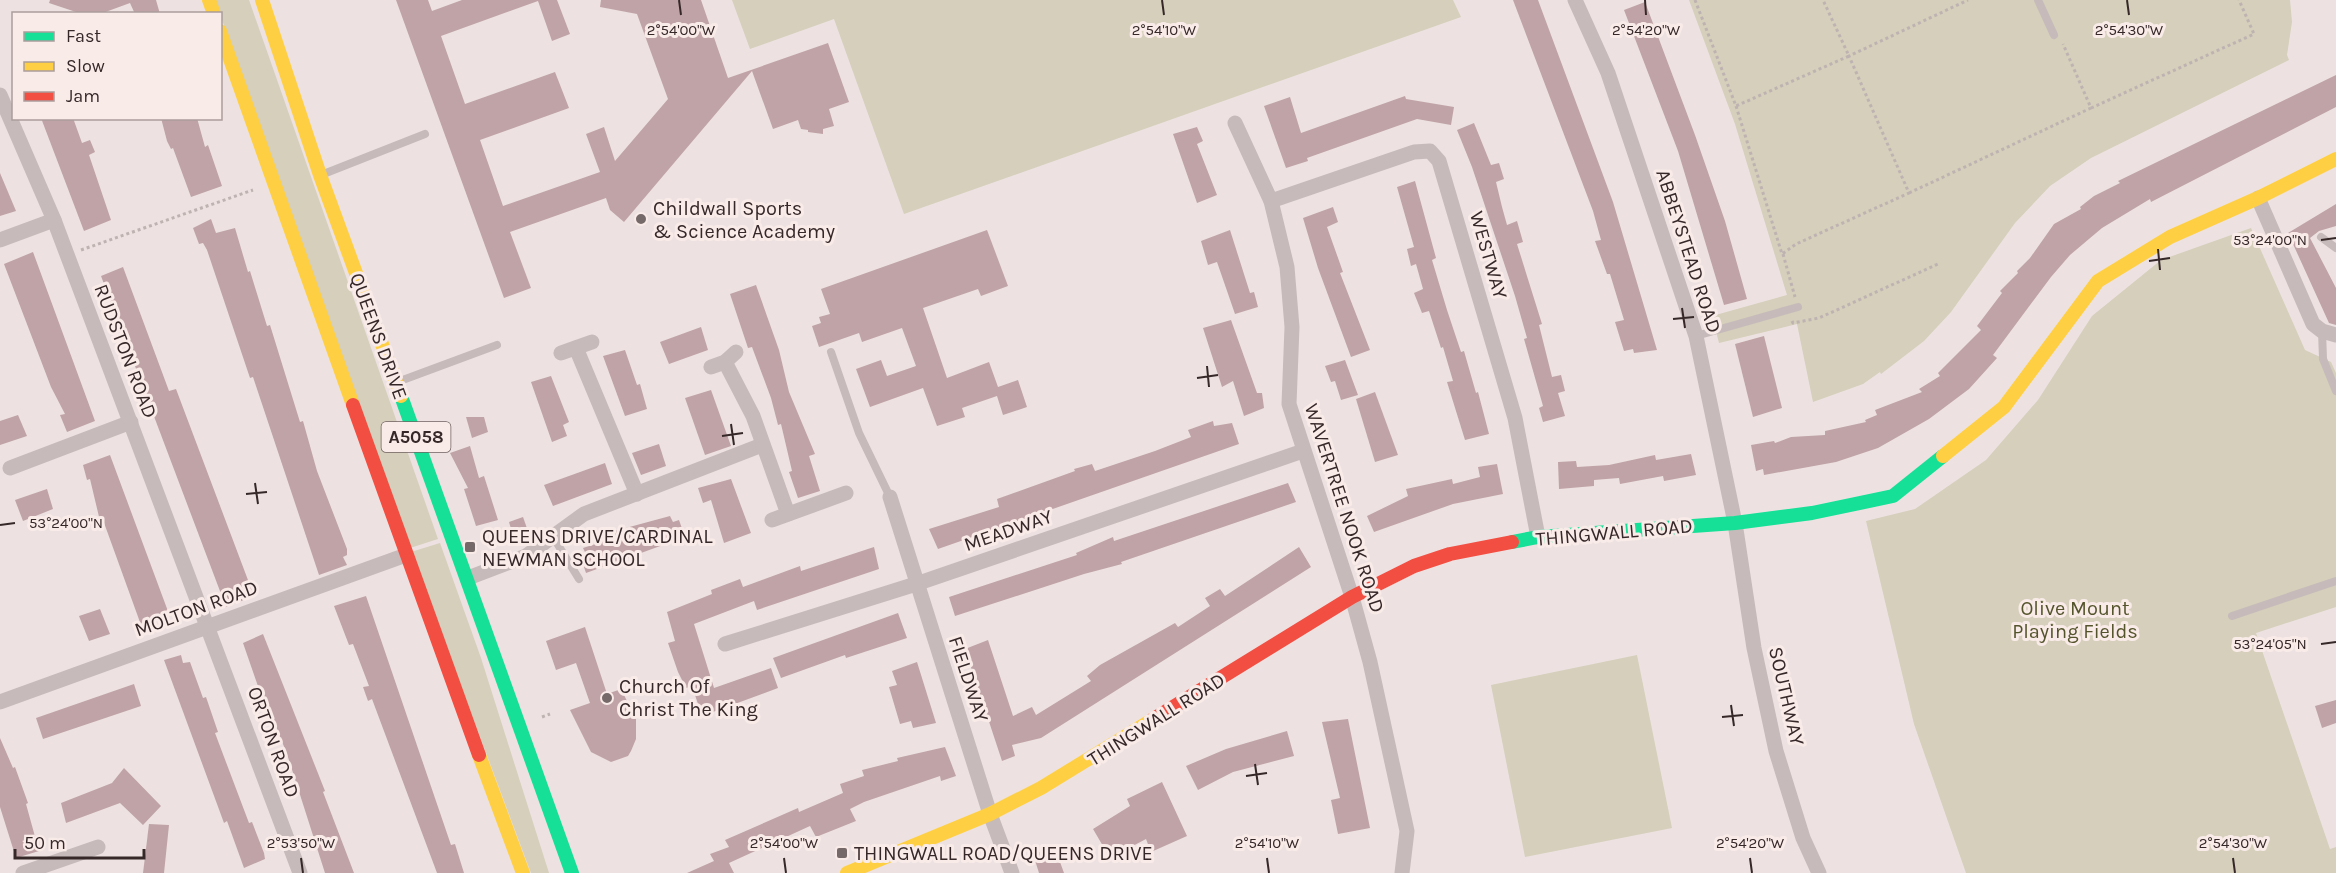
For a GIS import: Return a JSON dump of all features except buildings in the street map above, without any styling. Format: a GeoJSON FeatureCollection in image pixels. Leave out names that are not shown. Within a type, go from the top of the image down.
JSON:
{"type":"FeatureCollection","features":[{"type":"Feature","properties":{"kind":"main road","name":"QUEENS DRIVE"},"geometry":{"type":"LineString","coordinates":[[262,0],[320,175],[468,578],[572,873]]}},
{"type":"Feature","properties":{"kind":"main road","name":"A5058"},"geometry":{"type":"LineString","coordinates":[[222,36],[406,555],[523,873]]}},
{"type":"Feature","properties":{"kind":"main road","name":"THINGWALL ROAD"},"geometry":{"type":"LineString","coordinates":[[847,873],[990,814],[1084,764],[1352,597],[1414,566],[1450,554],[1538,537],[1735,523],[1812,513],[1893,496],[2004,407],[2098,281],[2170,237],[2258,198],[2336,159]]}},
{"type":"Feature","properties":{"kind":"street","name":"ABBEYSTEAD ROAD"},"geometry":{"type":"LineString","coordinates":[[1575,0],[1608,73],[1696,336],[1735,523]]}},
{"type":"Feature","properties":{"kind":"street","name":"RUDSTON ROAD"},"geometry":{"type":"LineString","coordinates":[[0,95],[54,220],[208,625]]}},
{"type":"Feature","properties":{"kind":"street","name":"WAVERTREE NOOK ROAD"},"geometry":{"type":"LineString","coordinates":[[1235,123],[1271,201],[1291,297],[1289,404],[1352,597],[1370,662],[1407,831],[1402,873]]}},
{"type":"Feature","properties":{"kind":"street","name":"WESTWAY"},"geometry":{"type":"LineString","coordinates":[[1271,201],[1414,152],[1430,151],[1439,161],[1515,418],[1538,537]]}},
{"type":"Feature","properties":{"kind":"street"},"geometry":{"type":"LineString","coordinates":[[2258,198],[2313,324],[2329,333]]}},
{"type":"Feature","properties":{"kind":"street"},"geometry":{"type":"LineString","coordinates":[[0,240],[54,220]]}},
{"type":"Feature","properties":{"kind":"street"},"geometry":{"type":"LineString","coordinates":[[561,353],[592,342]]}},
{"type":"Feature","properties":{"kind":"street"},"geometry":{"type":"LineString","coordinates":[[576,348],[637,494]]}},
{"type":"Feature","properties":{"kind":"street"},"geometry":{"type":"LineString","coordinates":[[724,360],[753,416],[788,514]]}},
{"type":"Feature","properties":{"kind":"street"},"geometry":{"type":"LineString","coordinates":[[10,468],[131,423]]}},
{"type":"Feature","properties":{"kind":"street"},"geometry":{"type":"LineString","coordinates":[[468,578],[526,556],[584,514],[762,445]]}},
{"type":"Feature","properties":{"kind":"street","name":"MEADWAY"},"geometry":{"type":"LineString","coordinates":[[725,644],[916,584],[1303,451]]}},
{"type":"Feature","properties":{"kind":"street"},"geometry":{"type":"LineString","coordinates":[[772,520],[846,493]]}},
{"type":"Feature","properties":{"kind":"street","name":"FIELDWAY"},"geometry":{"type":"LineString","coordinates":[[890,497],[990,814],[1012,873]]}},
{"type":"Feature","properties":{"kind":"street","name":"SOUTHWAY"},"geometry":{"type":"LineString","coordinates":[[1735,523],[1754,648],[1776,751],[1803,838],[1819,873]]}},
{"type":"Feature","properties":{"kind":"street","name":"MOLTON ROAD"},"geometry":{"type":"LineString","coordinates":[[0,702],[406,555]]}},
{"type":"Feature","properties":{"kind":"street","name":"ORTON ROAD"},"geometry":{"type":"LineString","coordinates":[[208,625],[300,873]]}},
{"type":"Feature","properties":{"kind":"street"},"geometry":{"type":"LineString","coordinates":[[24,873],[98,847]]}},
{"type":"Feature","properties":{"kind":"lane"},"geometry":{"type":"LineString","coordinates":[[2038,0],[2054,35]]}},
{"type":"Feature","properties":{"kind":"lane"},"geometry":{"type":"LineString","coordinates":[[320,175],[425,134]]}},
{"type":"Feature","properties":{"kind":"lane"},"geometry":{"type":"LineString","coordinates":[[2321,237],[2336,248]]}},
{"type":"Feature","properties":{"kind":"lane"},"geometry":{"type":"LineString","coordinates":[[1696,336],[1798,307]]}},
{"type":"Feature","properties":{"kind":"lane"},"geometry":{"type":"LineString","coordinates":[[2329,333],[2323,359],[2336,391]]}},
{"type":"Feature","properties":{"kind":"lane"},"geometry":{"type":"LineString","coordinates":[[396,382],[497,345]]}},
{"type":"Feature","properties":{"kind":"lane"},"geometry":{"type":"LineString","coordinates":[[831,352],[859,433],[890,497]]}},
{"type":"Feature","properties":{"kind":"lane"},"geometry":{"type":"LineString","coordinates":[[552,535],[579,579]]}},
{"type":"Feature","properties":{"kind":"lane"},"geometry":{"type":"LineString","coordinates":[[2232,616],[2336,581]]}},
{"type":"Feature","properties":{"kind":"path"},"geometry":{"type":"LineString","coordinates":[[1695,0],[1736,106],[1798,307]]}},
{"type":"Feature","properties":{"kind":"path"},"geometry":{"type":"LineString","coordinates":[[1823,0],[1909,194]]}},
{"type":"Feature","properties":{"kind":"path"},"geometry":{"type":"LineString","coordinates":[[1736,106],[1968,0]]}},
{"type":"Feature","properties":{"kind":"path"},"geometry":{"type":"LineString","coordinates":[[1782,254],[1796,244],[2254,34],[2239,0]]}},
{"type":"Feature","properties":{"kind":"path"},"geometry":{"type":"LineString","coordinates":[[2054,35],[2062,41],[2091,108]]}},
{"type":"Feature","properties":{"kind":"path"},"geometry":{"type":"LineString","coordinates":[[67,255],[275,182]]}},
{"type":"Feature","properties":{"kind":"path"},"geometry":{"type":"LineString","coordinates":[[1788,310],[1792,323],[1819,318],[1938,264]]}},
{"type":"Feature","properties":{"kind":"green space"},"geometry":{"type":"Polygon","coordinates":[[[215,0],[249,0],[438,539],[410,548],[222,20],[222,12],[219,12],[215,0]]]}},
{"type":"Feature","properties":{"kind":"green space"},"geometry":{"type":"Polygon","coordinates":[[[732,0],[1453,0],[1461,17],[904,214],[834,19],[750,49],[732,0]]]}},
{"type":"Feature","properties":{"kind":"green space"},"geometry":{"type":"Polygon","coordinates":[[[1689,0],[2290,0],[2292,22],[2287,55],[2289,60],[2091,158],[2050,186],[2015,223],[1951,312],[1924,341],[1881,374],[1880,372],[1863,384],[1813,402],[1797,324],[1719,343],[1712,316],[1787,295],[1735,124],[1689,0]]]}},
{"type":"Feature","properties":{"kind":"green space","name":"Olive Mount Playing Fields"},"geometry":{"type":"Polygon","coordinates":[[[2251,228],[2305,350],[2331,362],[2336,373],[2336,607],[2256,633],[2330,849],[2336,847],[2336,873],[1966,873],[1914,724],[1866,521],[1915,509],[1986,460],[2038,400],[2092,316],[2161,260],[2251,228]]]}},
{"type":"Feature","properties":{"kind":"green space"},"geometry":{"type":"Polygon","coordinates":[[[440,543],[481,658],[549,873],[531,873],[411,552],[440,543]]]}},
{"type":"Feature","properties":{"kind":"green space"},"geometry":{"type":"Polygon","coordinates":[[[1637,655],[1672,828],[1525,857],[1491,685],[1637,655]]]}},
{"type":"Feature","properties":{"kind":"traffic: fast"},"geometry":{"type":"LineString","coordinates":[[401,396],[572,873]]}},
{"type":"Feature","properties":{"kind":"traffic: fast"},"geometry":{"type":"LineString","coordinates":[[1512,542],[1538,537],[1735,523],[1812,513],[1893,496],[1943,456]]}},
{"type":"Feature","properties":{"kind":"traffic: slow"},"geometry":{"type":"LineString","coordinates":[[209,0],[213,12]]}},
{"type":"Feature","properties":{"kind":"traffic: slow"},"geometry":{"type":"LineString","coordinates":[[262,0],[320,175],[401,396]]}},
{"type":"Feature","properties":{"kind":"traffic: slow"},"geometry":{"type":"LineString","coordinates":[[222,37],[353,405]]}},
{"type":"Feature","properties":{"kind":"traffic: slow"},"geometry":{"type":"LineString","coordinates":[[1943,456],[2004,407],[2098,281],[2170,237],[2258,198],[2336,159]]}},
{"type":"Feature","properties":{"kind":"traffic: slow"},"geometry":{"type":"LineString","coordinates":[[847,873],[990,814],[1041,788],[1152,720]]}},
{"type":"Feature","properties":{"kind":"traffic: slow"},"geometry":{"type":"LineString","coordinates":[[479,755],[523,873]]}},
{"type":"Feature","properties":{"kind":"traffic: jam"},"geometry":{"type":"LineString","coordinates":[[353,405],[479,755]]}},
{"type":"Feature","properties":{"kind":"traffic: jam"},"geometry":{"type":"LineString","coordinates":[[1152,720],[1352,597],[1414,566],[1450,554],[1512,542]]}},
{"type":"Feature","properties":{"kind":"place","name":"Childwall Sports & Science Academy"},"geometry":{"type":"Point","coordinates":[641,219]}},
{"type":"Feature","properties":{"kind":"place","name":"QUEENS DRIVE/CARDINAL NEWMAN SCHOOL"},"geometry":{"type":"Point","coordinates":[470,547]}},
{"type":"Feature","properties":{"kind":"place","name":"Church Of Christ The King"},"geometry":{"type":"Point","coordinates":[607,698]}},
{"type":"Feature","properties":{"kind":"place","name":"THINGWALL ROAD/QUEENS DRIVE"},"geometry":{"type":"Point","coordinates":[842,853]}}]}
